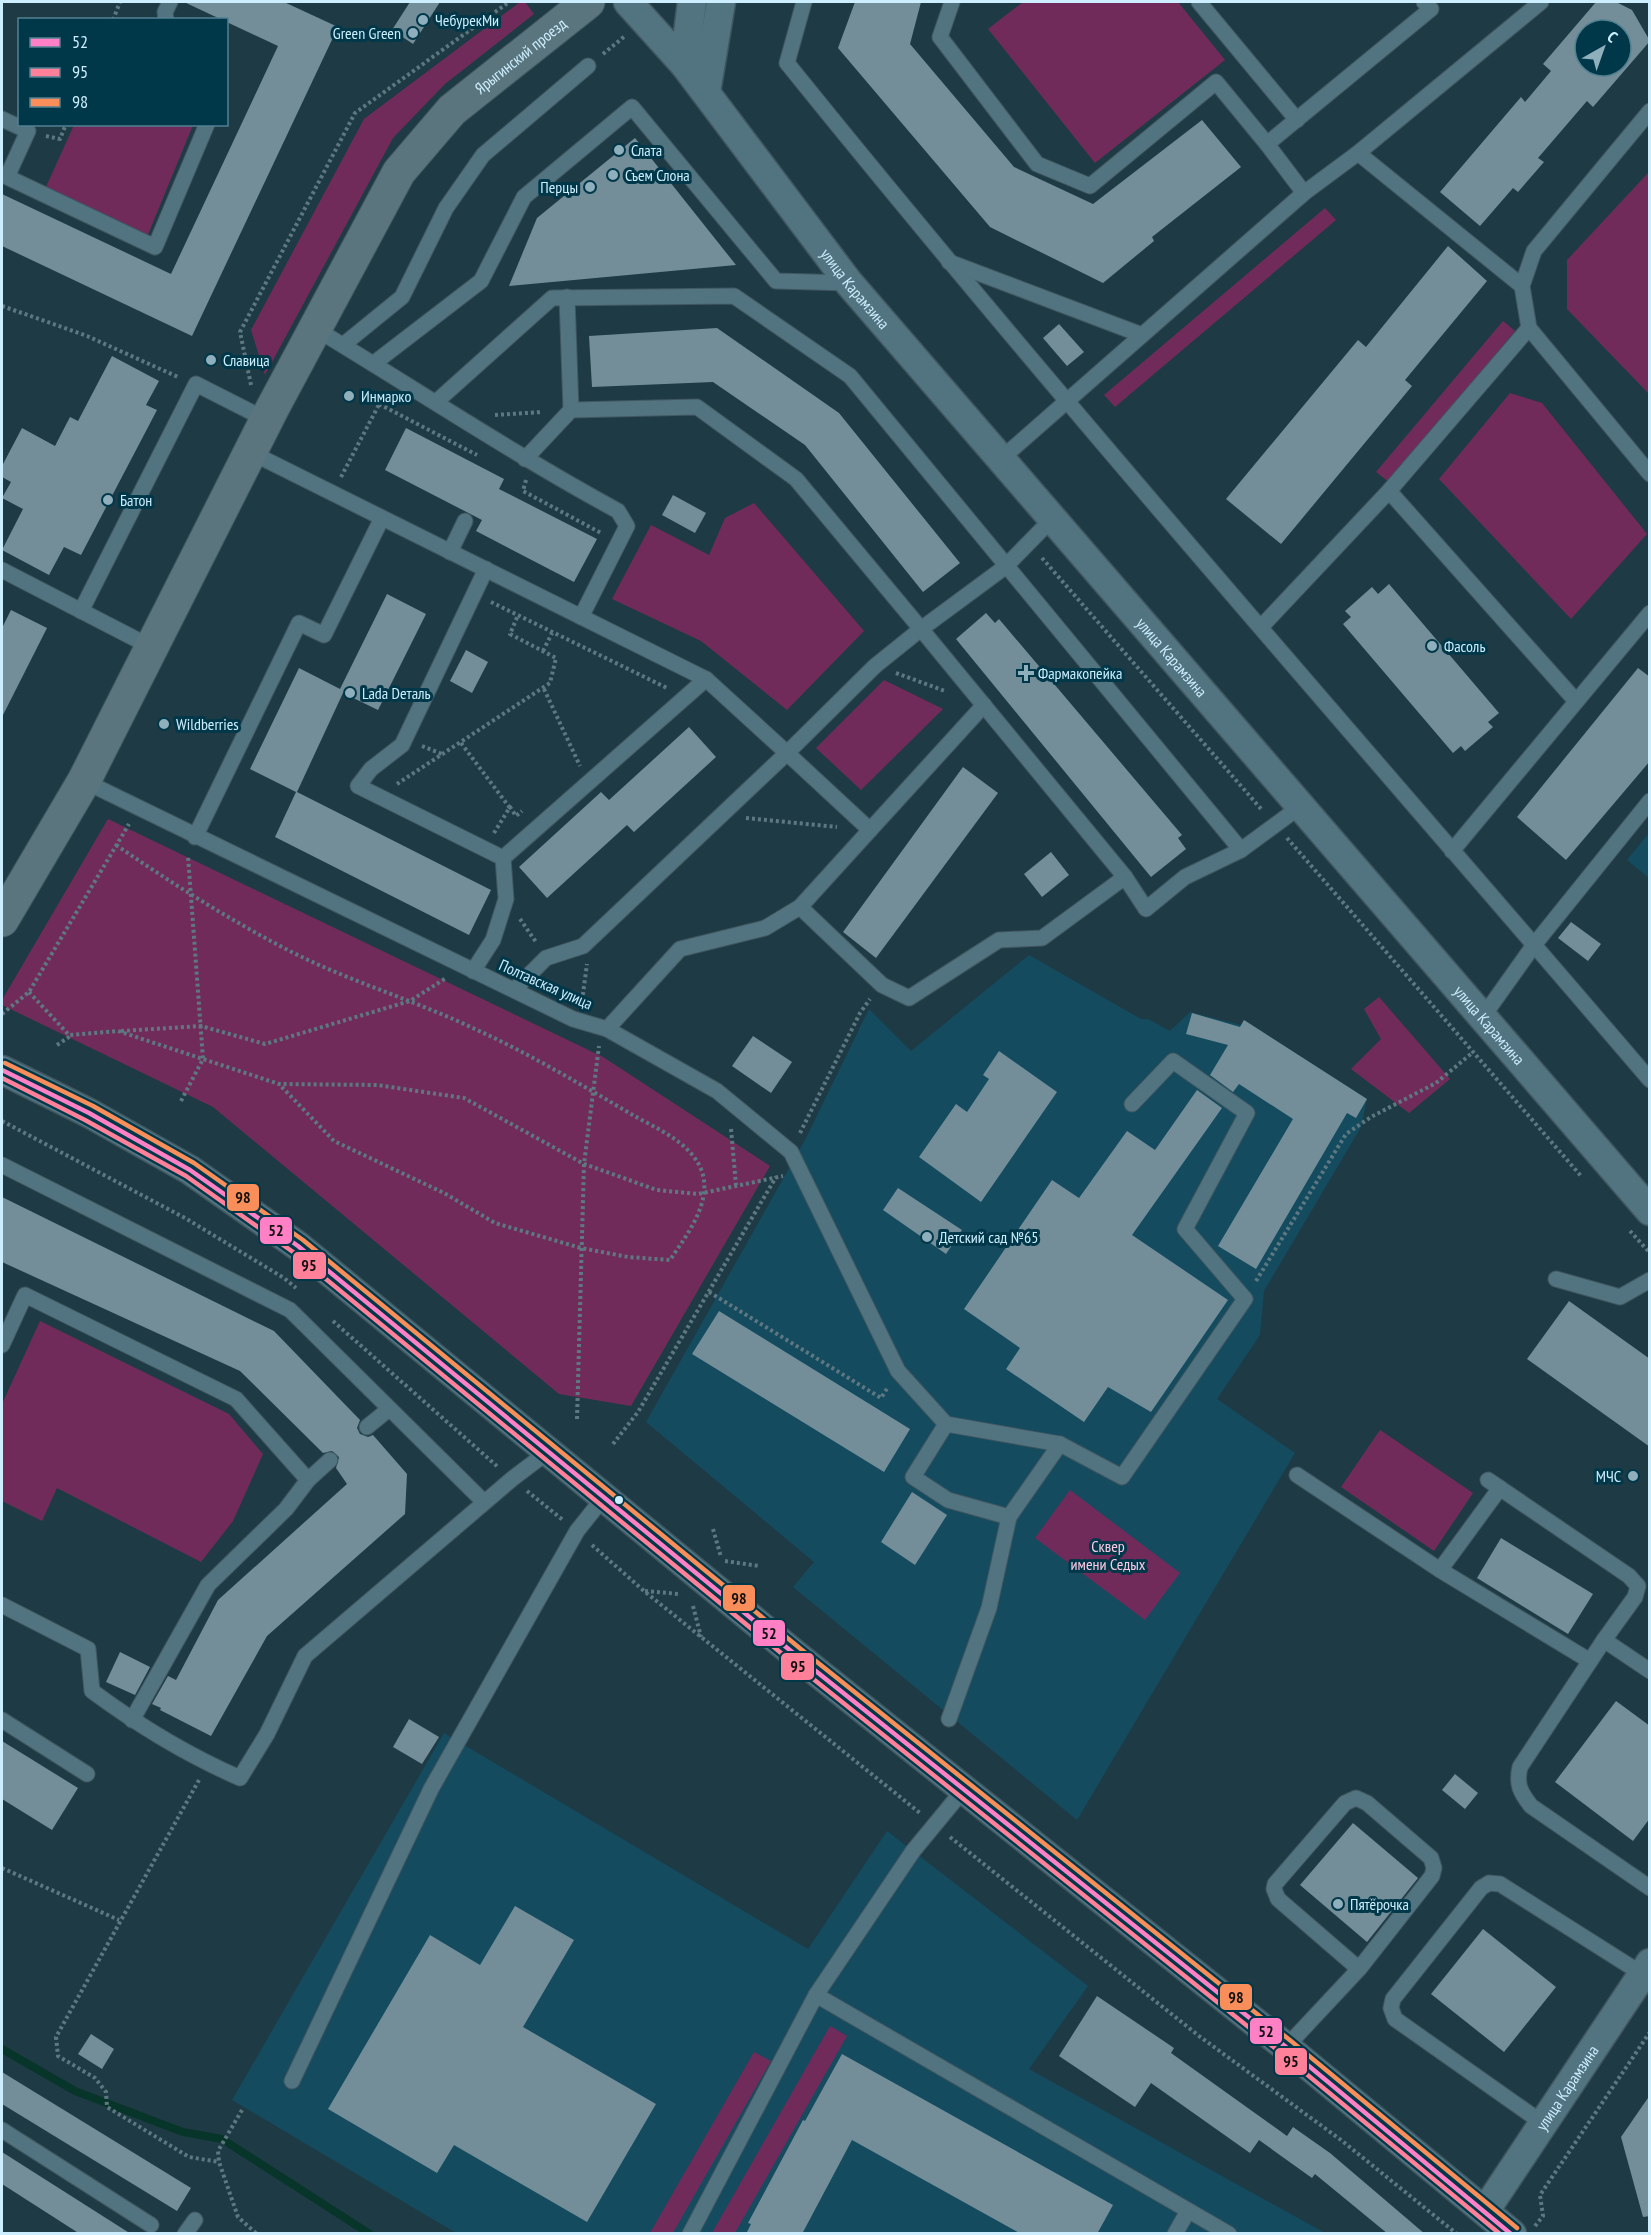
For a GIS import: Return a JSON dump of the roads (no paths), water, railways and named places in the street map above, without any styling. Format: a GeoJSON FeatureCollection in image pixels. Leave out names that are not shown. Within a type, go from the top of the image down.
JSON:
{"type":"FeatureCollection","features":[{"type":"Feature","properties":{"kind":"main road","name":"Ярыгинский проезд"},"geometry":{"type":"LineString","coordinates":[[2,920],[84,781],[267,420],[330,337],[399,172],[452,110],[588,2]]}},
{"type":"Feature","properties":{"kind":"street","name":"улица Карамзина"},"geometry":{"type":"LineString","coordinates":[[628,2],[684,64],[849,283],[1650,1211]]}},
{"type":"Feature","properties":{"kind":"street"},"geometry":{"type":"LineString","coordinates":[[684,64],[692,2]]}},
{"type":"Feature","properties":{"kind":"street"},"geometry":{"type":"LineString","coordinates":[[706,92],[721,2]]}},
{"type":"Feature","properties":{"kind":"street"},"geometry":{"type":"LineString","coordinates":[[2,1070],[89,1113],[190,1170],[298,1246],[797,1656],[1286,2047],[1512,2234]]}},
{"type":"Feature","properties":{"kind":"street","name":"улица Карамзина"},"geometry":{"type":"LineString","coordinates":[[1485,2211],[1647,1972]]}},
{"type":"Feature","properties":{"kind":"lane"},"geometry":{"type":"LineString","coordinates":[[166,18],[165,12],[170,2]]}},
{"type":"Feature","properties":{"kind":"lane"},"geometry":{"type":"LineString","coordinates":[[804,2],[787,63],[947,261],[1066,402],[1650,1080]]}},
{"type":"Feature","properties":{"kind":"lane"},"geometry":{"type":"LineString","coordinates":[[952,2],[940,37],[1037,164],[1090,186],[1216,82],[1304,194]]}},
{"type":"Feature","properties":{"kind":"lane"},"geometry":{"type":"LineString","coordinates":[[1199,2],[1297,120]]}},
{"type":"Feature","properties":{"kind":"lane"},"geometry":{"type":"LineString","coordinates":[[1267,144],[1431,9],[1424,2]]}},
{"type":"Feature","properties":{"kind":"lane"},"geometry":{"type":"LineString","coordinates":[[1001,459],[1304,194],[1358,153],[1541,2]]}},
{"type":"Feature","properties":{"kind":"lane"},"geometry":{"type":"LineString","coordinates":[[582,617],[627,526],[618,511],[525,459],[462,417],[330,337],[402,297],[446,208],[483,155],[588,66]]}},
{"type":"Feature","properties":{"kind":"lane"},"geometry":{"type":"LineString","coordinates":[[373,364],[481,281],[524,197],[632,107],[776,281],[849,283]]}},
{"type":"Feature","properties":{"kind":"lane"},"geometry":{"type":"LineString","coordinates":[[1650,111],[1534,251],[1522,286],[1529,328],[1650,474]]}},
{"type":"Feature","properties":{"kind":"lane"},"geometry":{"type":"LineString","coordinates":[[2,119],[28,132],[7,177],[154,247],[206,126]]}},
{"type":"Feature","properties":{"kind":"lane"},"geometry":{"type":"LineString","coordinates":[[1358,153],[1522,286]]}},
{"type":"Feature","properties":{"kind":"lane"},"geometry":{"type":"LineString","coordinates":[[947,261],[1142,335]]}},
{"type":"Feature","properties":{"kind":"lane"},"geometry":{"type":"LineString","coordinates":[[436,402],[552,298],[734,296],[850,376],[1005,567],[1241,850]]}},
{"type":"Feature","properties":{"kind":"lane"},"geometry":{"type":"LineString","coordinates":[[567,297],[571,410]]}},
{"type":"Feature","properties":{"kind":"lane"},"geometry":{"type":"LineString","coordinates":[[1261,627],[1389,491],[1529,328]]}},
{"type":"Feature","properties":{"kind":"lane"},"geometry":{"type":"LineString","coordinates":[[81,611],[196,384],[267,420]]}},
{"type":"Feature","properties":{"kind":"lane"},"geometry":{"type":"LineString","coordinates":[[525,459],[571,410],[697,406],[796,479],[1125,877],[1146,909],[1185,877],[1241,850],[1301,806]]}},
{"type":"Feature","properties":{"kind":"lane"},"geometry":{"type":"LineString","coordinates":[[250,452],[706,679],[870,830]]}},
{"type":"Feature","properties":{"kind":"lane"},"geometry":{"type":"LineString","coordinates":[[1389,491],[1575,700]]}},
{"type":"Feature","properties":{"kind":"lane"},"geometry":{"type":"LineString","coordinates":[[193,836],[299,623],[324,635],[382,518]]}},
{"type":"Feature","properties":{"kind":"lane"},"geometry":{"type":"LineString","coordinates":[[514,990],[546,958],[583,946],[787,753],[875,666],[1005,567],[1052,519]]}},
{"type":"Feature","properties":{"kind":"lane"},"geometry":{"type":"LineString","coordinates":[[450,552],[465,521]]}},
{"type":"Feature","properties":{"kind":"lane"},"geometry":{"type":"LineString","coordinates":[[486,569],[402,745],[371,769],[358,786],[503,858]]}},
{"type":"Feature","properties":{"kind":"lane"},"geometry":{"type":"LineString","coordinates":[[2,570],[153,648]]}},
{"type":"Feature","properties":{"kind":"lane"},"geometry":{"type":"LineString","coordinates":[[1452,851],[1575,700],[1650,613]]}},
{"type":"Feature","properties":{"kind":"lane"},"geometry":{"type":"LineString","coordinates":[[503,858],[706,679]]}},
{"type":"Feature","properties":{"kind":"lane"},"geometry":{"type":"LineString","coordinates":[[607,1029],[680,949],[765,928],[800,907],[984,705]]}},
{"type":"Feature","properties":{"kind":"lane","name":"Полтавская улица"},"geometry":{"type":"LineString","coordinates":[[84,781],[573,1019],[607,1029],[717,1091],[791,1152],[799,1173],[898,1371],[946,1424]]}},
{"type":"Feature","properties":{"kind":"lane"},"geometry":{"type":"LineString","coordinates":[[1482,1018],[1534,945],[1650,801]]}},
{"type":"Feature","properties":{"kind":"lane"},"geometry":{"type":"LineString","coordinates":[[473,971],[493,940],[506,899],[503,858]]}},
{"type":"Feature","properties":{"kind":"lane"},"geometry":{"type":"LineString","coordinates":[[800,907],[882,985],[909,998],[999,940],[1042,938],[1125,877]]}},
{"type":"Feature","properties":{"kind":"lane"},"geometry":{"type":"LineString","coordinates":[[1009,1517],[948,1500],[913,1477],[946,1424],[1060,1444],[1122,1477],[1245,1299],[1185,1229],[1247,1113],[1173,1061],[1132,1104]]}},
{"type":"Feature","properties":{"kind":"lane"},"geometry":{"type":"LineString","coordinates":[[2,1165],[291,1310],[484,1502]]}},
{"type":"Feature","properties":{"kind":"lane"},"geometry":{"type":"LineString","coordinates":[[1556,1279],[1620,1297],[1650,1280]]}},
{"type":"Feature","properties":{"kind":"lane"},"geometry":{"type":"LineString","coordinates":[[2,1345],[25,1295],[236,1400],[308,1480]]}},
{"type":"Feature","properties":{"kind":"lane"},"geometry":{"type":"LineString","coordinates":[[367,1427],[389,1409]]}},
{"type":"Feature","properties":{"kind":"lane"},"geometry":{"type":"LineString","coordinates":[[949,1719],[989,1608],[1009,1517],[1060,1444]]}},
{"type":"Feature","properties":{"kind":"lane"},"geometry":{"type":"LineString","coordinates":[[2,1605],[88,1649],[92,1691],[132,1720],[207,1764],[240,1778],[267,1734],[304,1656],[484,1502],[549,1451]]}},
{"type":"Feature","properties":{"kind":"lane"},"geometry":{"type":"LineString","coordinates":[[132,1720],[208,1585],[286,1509],[308,1480],[330,1460]]}},
{"type":"Feature","properties":{"kind":"lane"},"geometry":{"type":"LineString","coordinates":[[1296,1475],[1440,1570],[1590,1662]]}},
{"type":"Feature","properties":{"kind":"lane"},"geometry":{"type":"LineString","coordinates":[[1440,1570],[1494,1484],[1629,1576],[1638,1586],[1635,1598],[1604,1640],[1520,1767],[1516,1781],[1531,1806],[1650,1887]]}},
{"type":"Feature","properties":{"kind":"lane"},"geometry":{"type":"LineString","coordinates":[[292,2081],[431,1789],[577,1531],[604,1497]]}},
{"type":"Feature","properties":{"kind":"lane"},"geometry":{"type":"LineString","coordinates":[[1604,1640],[1650,1671]]}},
{"type":"Feature","properties":{"kind":"lane"},"geometry":{"type":"LineString","coordinates":[[2,1720],[87,1774]]}},
{"type":"Feature","properties":{"kind":"lane"},"geometry":{"type":"LineString","coordinates":[[690,2234],[816,1995],[913,1851],[964,1788]]}},
{"type":"Feature","properties":{"kind":"lane"},"geometry":{"type":"LineString","coordinates":[[1286,2047],[1359,1969],[1428,1883],[1434,1868],[1431,1858],[1367,1803],[1356,1798],[1345,1803],[1275,1884],[1274,1889],[1278,1899],[1359,1969]]}},
{"type":"Feature","properties":{"kind":"lane"},"geometry":{"type":"LineString","coordinates":[[1544,2124],[1395,2019],[1391,2008],[1393,1999],[1480,1888],[1489,1883],[1500,1884],[1647,1972]]}},
{"type":"Feature","properties":{"kind":"lane"},"geometry":{"type":"LineString","coordinates":[[816,1995],[1229,2234]]}},
{"type":"Feature","properties":{"kind":"lane"},"geometry":{"type":"LineString","coordinates":[[2,2130],[151,2225]]}},
{"type":"Feature","properties":{"kind":"lane"},"geometry":{"type":"LineString","coordinates":[[1175,2234],[1188,2211]]}},
{"type":"Feature","properties":{"kind":"lane"},"geometry":{"type":"LineString","coordinates":[[185,2234],[195,2220]]}},
{"type":"Feature","properties":{"kind":"waterway"},"geometry":{"type":"LineString","coordinates":[[2,2049],[75,2091],[183,2132],[222,2139],[370,2234]]}},
{"type":"Feature","properties":{"kind":"place","name":"ЧебурекМи"},"geometry":{"type":"Point","coordinates":[423,20]}},
{"type":"Feature","properties":{"kind":"place","name":"Green Green"},"geometry":{"type":"Point","coordinates":[413,33]}},
{"type":"Feature","properties":{"kind":"place","name":"Слата"},"geometry":{"type":"Point","coordinates":[619,150]}},
{"type":"Feature","properties":{"kind":"place","name":"Съем Слона"},"geometry":{"type":"Point","coordinates":[613,175]}},
{"type":"Feature","properties":{"kind":"place","name":"Перцы"},"geometry":{"type":"Point","coordinates":[590,187]}},
{"type":"Feature","properties":{"kind":"place","name":"Славица"},"geometry":{"type":"Point","coordinates":[211,360]}},
{"type":"Feature","properties":{"kind":"place","name":"Инмарко"},"geometry":{"type":"Point","coordinates":[349,396]}},
{"type":"Feature","properties":{"kind":"place","name":"Батон"},"geometry":{"type":"Point","coordinates":[108,500]}},
{"type":"Feature","properties":{"kind":"place","name":"Фасоль"},"geometry":{"type":"Point","coordinates":[1432,646]}},
{"type":"Feature","properties":{"kind":"place","name":"Фармакопейка"},"geometry":{"type":"Point","coordinates":[1026,673]}},
{"type":"Feature","properties":{"kind":"place","name":"Lada Dеталь"},"geometry":{"type":"Point","coordinates":[350,693]}},
{"type":"Feature","properties":{"kind":"place","name":"Wildberries"},"geometry":{"type":"Point","coordinates":[164,724]}},
{"type":"Feature","properties":{"kind":"place","name":"Детский сад №65"},"geometry":{"type":"Point","coordinates":[927,1237]}},
{"type":"Feature","properties":{"kind":"place","name":"МЧС"},"geometry":{"type":"Point","coordinates":[1633,1476]}},
{"type":"Feature","properties":{"kind":"place","name":"Пятёрочка"},"geometry":{"type":"Point","coordinates":[1338,1904]}},
{"type":"Feature","properties":{"kind":"park label","name":"Сквер имени Седых"},"geometry":{"type":"Point","coordinates":[1108,1555]}}]}
